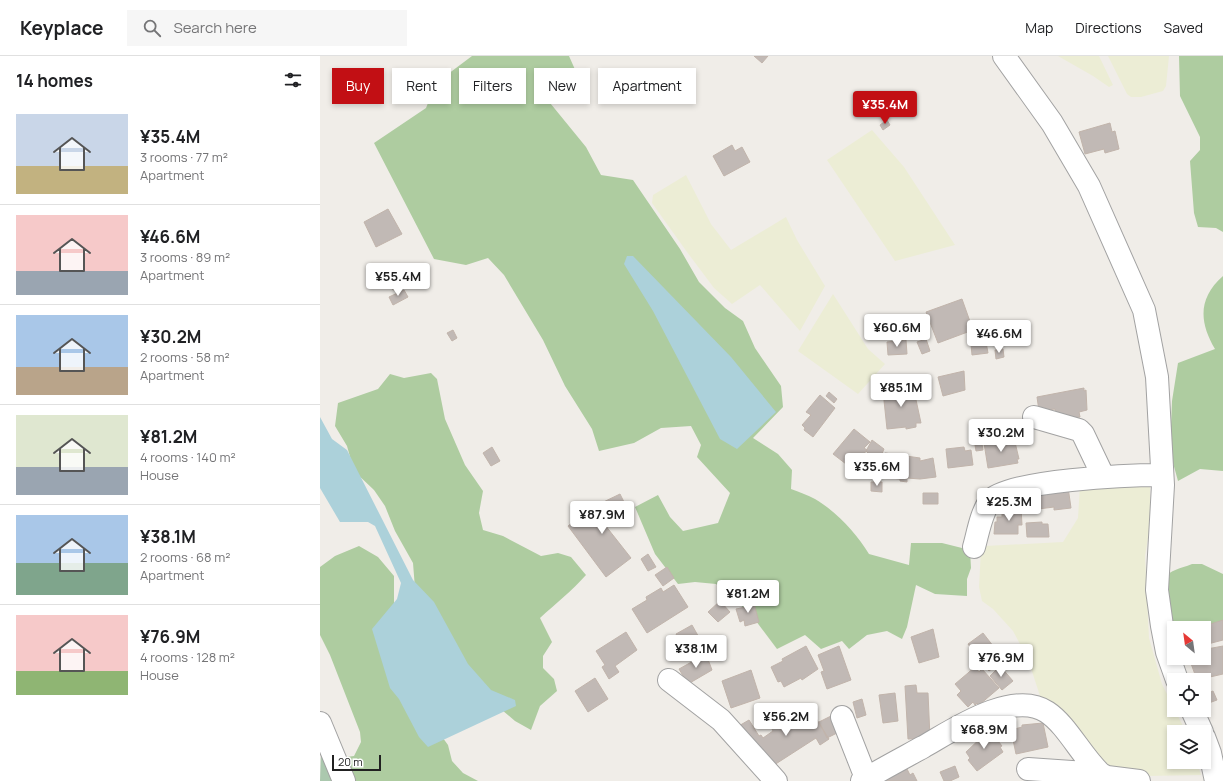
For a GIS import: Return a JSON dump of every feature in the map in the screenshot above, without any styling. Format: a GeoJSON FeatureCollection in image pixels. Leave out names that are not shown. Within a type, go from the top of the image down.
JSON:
{"type":"FeatureCollection","features":[{"type":"Feature","properties":{"kind":"street"},"geometry":{"type":"LineString","coordinates":[[1004,56],[1052,124],[1089,186],[1144,310],[1157,377],[1162,475],[1162,514],[1157,590],[1167,652],[1174,673]]}},
{"type":"Feature","properties":{"kind":"street"},"geometry":{"type":"LineString","coordinates":[[1034,417],[1079,430],[1084,434],[1103,476]]}},
{"type":"Feature","properties":{"kind":"street"},"geometry":{"type":"LineString","coordinates":[[974,547],[980,524],[990,502],[996,496],[1014,489],[1103,476],[1162,475]]}},
{"type":"Feature","properties":{"kind":"street"},"geometry":{"type":"LineString","coordinates":[[669,680],[721,720],[776,781]]}},
{"type":"Feature","properties":{"kind":"street"},"geometry":{"type":"LineString","coordinates":[[842,718],[864,780],[965,721],[1011,706],[1025,705],[1038,707],[1052,716],[1101,774]]}},
{"type":"Feature","properties":{"kind":"street"},"geometry":{"type":"LineString","coordinates":[[320,723],[344,781]]}},
{"type":"Feature","properties":{"kind":"street"},"geometry":{"type":"LineString","coordinates":[[1211,758],[1216,781]]}},
{"type":"Feature","properties":{"kind":"street"},"geometry":{"type":"LineString","coordinates":[[1028,770],[1101,774],[1108,777],[1139,781]]}},
{"type":"Feature","properties":{"kind":"green space"},"geometry":{"type":"Polygon","coordinates":[[[472,56],[569,56],[574,68],[534,68],[534,104],[551,104],[586,147],[601,175],[633,180],[680,249],[699,282],[725,308],[743,321],[755,348],[781,386],[783,407],[753,438],[778,454],[792,470],[791,489],[812,498],[831,510],[852,531],[869,554],[909,565],[911,543],[942,543],[970,550],[971,568],[967,579],[967,596],[935,594],[916,585],[907,627],[902,639],[887,631],[867,635],[849,649],[842,641],[821,649],[805,635],[777,649],[750,613],[716,584],[695,582],[678,584],[655,554],[635,507],[658,495],[670,517],[683,531],[718,523],[730,493],[697,457],[701,445],[691,426],[661,428],[634,443],[599,451],[592,429],[565,386],[543,340],[504,275],[488,258],[466,265],[434,259],[374,143],[426,108],[428,104],[451,104],[451,72],[472,56]]]}},
{"type":"Feature","properties":{"kind":"green space"},"geometry":{"type":"Polygon","coordinates":[[[1058,56],[1099,56],[1113,85],[1109,87],[1058,56]]]}},
{"type":"Feature","properties":{"kind":"green space"},"geometry":{"type":"Polygon","coordinates":[[[1108,56],[1169,56],[1166,86],[1163,91],[1141,97],[1131,97],[1127,94],[1108,56]]]}},
{"type":"Feature","properties":{"kind":"green space"},"geometry":{"type":"Polygon","coordinates":[[[1179,56],[1223,56],[1223,232],[1216,228],[1198,227],[1194,213],[1190,161],[1200,150],[1200,137],[1180,96],[1179,56]]]}},
{"type":"Feature","properties":{"kind":"green space"},"geometry":{"type":"Polygon","coordinates":[[[872,130],[904,167],[955,245],[895,261],[827,160],[872,130]]]}},
{"type":"Feature","properties":{"kind":"green space"},"geometry":{"type":"Polygon","coordinates":[[[686,175],[711,224],[731,250],[786,217],[797,240],[825,286],[800,331],[760,285],[732,304],[714,288],[687,252],[652,203],[653,195],[686,175]]]}},
{"type":"Feature","properties":{"kind":"green space"},"geometry":{"type":"Polygon","coordinates":[[[1223,276],[1223,471],[1200,469],[1178,481],[1170,452],[1172,401],[1178,363],[1215,349],[1206,329],[1204,311],[1205,302],[1209,293],[1223,276]]]}},
{"type":"Feature","properties":{"kind":"green space"},"geometry":{"type":"Polygon","coordinates":[[[833,294],[868,349],[885,364],[858,394],[798,351],[833,294]]]}},
{"type":"Feature","properties":{"kind":"green space"},"geometry":{"type":"Polygon","coordinates":[[[431,373],[437,379],[445,419],[465,465],[483,491],[479,513],[483,530],[503,536],[541,556],[558,553],[571,557],[586,575],[540,618],[552,642],[543,656],[543,668],[554,679],[557,691],[540,706],[531,730],[515,721],[496,705],[416,601],[413,563],[395,531],[385,506],[374,490],[354,471],[347,446],[335,426],[338,403],[378,389],[390,374],[404,378],[431,373]]]}},
{"type":"Feature","properties":{"kind":"green space"},"geometry":{"type":"Polygon","coordinates":[[[1150,483],[1150,526],[1145,556],[1149,638],[1162,684],[1167,694],[1167,717],[1178,717],[1182,725],[1167,725],[1167,769],[1199,769],[1201,775],[1145,776],[1107,771],[1040,696],[1028,659],[1013,631],[993,609],[982,601],[979,587],[981,550],[985,546],[1063,542],[1078,518],[1080,485],[1150,483]]]}},
{"type":"Feature","properties":{"kind":"green space"},"geometry":{"type":"Polygon","coordinates":[[[359,546],[378,557],[394,576],[394,617],[432,723],[448,745],[452,761],[463,773],[478,781],[347,781],[338,758],[354,756],[361,742],[360,732],[330,655],[320,635],[320,567],[335,556],[359,546]]]}},
{"type":"Feature","properties":{"kind":"green space"},"geometry":{"type":"Polygon","coordinates":[[[1192,564],[1202,564],[1223,574],[1223,626],[1211,626],[1211,621],[1171,621],[1163,579],[1173,571],[1192,564]]]}},
{"type":"Feature","properties":{"kind":"green space"},"geometry":{"type":"Polygon","coordinates":[[[321,753],[334,781],[320,781],[321,753]]]}},
{"type":"Feature","properties":{"kind":"water"},"geometry":{"type":"Polygon","coordinates":[[[627,256],[633,256],[731,357],[776,412],[737,449],[720,439],[653,311],[624,264],[627,256]]]}},
{"type":"Feature","properties":{"kind":"water"},"geometry":{"type":"Polygon","coordinates":[[[320,417],[332,439],[347,450],[413,580],[434,602],[468,664],[491,690],[515,700],[516,706],[428,747],[419,737],[399,699],[390,688],[372,629],[397,599],[401,583],[375,526],[368,522],[340,522],[320,488],[320,417]]]}},
{"type":"Feature","properties":{"kind":"building"},"geometry":{"type":"Polygon","coordinates":[[[754,56],[768,56],[762,63],[754,56]]]}},
{"type":"Feature","properties":{"kind":"building"},"geometry":{"type":"Polygon","coordinates":[[[887,120],[890,125],[883,130],[880,125],[887,120]]]}},
{"type":"Feature","properties":{"kind":"building"},"geometry":{"type":"Polygon","coordinates":[[[1110,123],[1112,132],[1115,131],[1119,149],[1105,153],[1104,149],[1085,154],[1079,132],[1110,123]]]}},
{"type":"Feature","properties":{"kind":"building"},"geometry":{"type":"Polygon","coordinates":[[[732,145],[735,151],[742,147],[750,162],[724,176],[713,156],[732,145]]]}},
{"type":"Feature","properties":{"kind":"building"},"geometry":{"type":"Polygon","coordinates":[[[388,209],[402,234],[376,247],[364,222],[388,209]]]}},
{"type":"Feature","properties":{"kind":"building"},"geometry":{"type":"Polygon","coordinates":[[[388,266],[389,268],[393,266],[397,275],[384,282],[379,270],[388,266]]]}},
{"type":"Feature","properties":{"kind":"building"},"geometry":{"type":"Polygon","coordinates":[[[398,276],[403,285],[393,290],[389,281],[398,276]]]}},
{"type":"Feature","properties":{"kind":"building"},"geometry":{"type":"Polygon","coordinates":[[[404,290],[408,297],[393,305],[389,297],[404,290]]]}},
{"type":"Feature","properties":{"kind":"building"},"geometry":{"type":"Polygon","coordinates":[[[962,299],[973,330],[938,343],[926,312],[962,299]]]}},
{"type":"Feature","properties":{"kind":"building"},"geometry":{"type":"Polygon","coordinates":[[[453,330],[457,338],[452,341],[447,333],[453,330]]]}},
{"type":"Feature","properties":{"kind":"building"},"geometry":{"type":"Polygon","coordinates":[[[926,339],[930,351],[922,354],[917,342],[926,339]]]}},
{"type":"Feature","properties":{"kind":"building"},"geometry":{"type":"Polygon","coordinates":[[[906,340],[907,354],[888,355],[887,342],[906,340]]]}},
{"type":"Feature","properties":{"kind":"building"},"geometry":{"type":"Polygon","coordinates":[[[986,342],[988,353],[972,355],[971,344],[986,342]]]}},
{"type":"Feature","properties":{"kind":"building"},"geometry":{"type":"Polygon","coordinates":[[[1003,349],[1004,357],[996,359],[995,350],[1003,349]]]}},
{"type":"Feature","properties":{"kind":"building"},"geometry":{"type":"Polygon","coordinates":[[[964,371],[965,390],[943,396],[938,377],[964,371]]]}},
{"type":"Feature","properties":{"kind":"building"},"geometry":{"type":"Polygon","coordinates":[[[913,386],[921,423],[916,423],[916,427],[906,429],[906,427],[887,429],[883,391],[913,386]]]}},
{"type":"Feature","properties":{"kind":"building"},"geometry":{"type":"Polygon","coordinates":[[[1084,388],[1084,391],[1086,390],[1087,410],[1079,412],[1080,417],[1056,420],[1055,409],[1039,411],[1037,397],[1084,388]]]}},
{"type":"Feature","properties":{"kind":"building"},"geometry":{"type":"Polygon","coordinates":[[[829,392],[837,399],[834,403],[826,396],[829,392]]]}},
{"type":"Feature","properties":{"kind":"building"},"geometry":{"type":"Polygon","coordinates":[[[820,395],[835,408],[813,437],[804,430],[805,428],[802,425],[811,415],[806,412],[820,395]]]}},
{"type":"Feature","properties":{"kind":"building"},"geometry":{"type":"Polygon","coordinates":[[[854,429],[870,442],[864,448],[867,450],[862,456],[860,455],[850,467],[833,454],[854,429]]]}},
{"type":"Feature","properties":{"kind":"building"},"geometry":{"type":"Polygon","coordinates":[[[1014,438],[1019,459],[1017,459],[1018,463],[988,468],[984,443],[1014,438]]]}},
{"type":"Feature","properties":{"kind":"building"},"geometry":{"type":"Polygon","coordinates":[[[872,440],[884,449],[878,463],[866,451],[872,440]]]}},
{"type":"Feature","properties":{"kind":"building"},"geometry":{"type":"Polygon","coordinates":[[[982,444],[983,450],[976,451],[975,445],[982,444]]]}},
{"type":"Feature","properties":{"kind":"building"},"geometry":{"type":"Polygon","coordinates":[[[492,447],[500,461],[491,466],[483,453],[492,447]]]}},
{"type":"Feature","properties":{"kind":"building"},"geometry":{"type":"Polygon","coordinates":[[[964,447],[965,451],[971,450],[973,465],[948,468],[946,449],[964,447]]]}},
{"type":"Feature","properties":{"kind":"building"},"geometry":{"type":"Polygon","coordinates":[[[885,453],[920,458],[920,461],[933,458],[936,477],[920,479],[907,478],[907,482],[900,481],[900,479],[883,477],[884,474],[882,474],[885,453]]]}},
{"type":"Feature","properties":{"kind":"building"},"geometry":{"type":"Polygon","coordinates":[[[871,482],[882,482],[882,492],[871,491],[871,482]]]}},
{"type":"Feature","properties":{"kind":"building"},"geometry":{"type":"Polygon","coordinates":[[[1068,487],[1071,508],[1054,510],[1054,507],[1023,511],[1021,495],[1068,487]]]}},
{"type":"Feature","properties":{"kind":"building"},"geometry":{"type":"Polygon","coordinates":[[[923,493],[938,493],[938,504],[923,504],[923,493]]]}},
{"type":"Feature","properties":{"kind":"building"},"geometry":{"type":"Polygon","coordinates":[[[620,494],[627,508],[618,513],[619,516],[603,524],[631,558],[606,577],[568,526],[591,508],[620,494]]]}},
{"type":"Feature","properties":{"kind":"building"},"geometry":{"type":"Polygon","coordinates":[[[1002,508],[1021,508],[1022,525],[1018,525],[1018,534],[994,534],[997,517],[1002,517],[1002,508]]]}},
{"type":"Feature","properties":{"kind":"building"},"geometry":{"type":"Polygon","coordinates":[[[1042,522],[1042,524],[1048,524],[1049,537],[1027,537],[1026,523],[1042,522]]]}},
{"type":"Feature","properties":{"kind":"building"},"geometry":{"type":"Polygon","coordinates":[[[648,554],[656,567],[648,571],[641,559],[648,554]]]}},
{"type":"Feature","properties":{"kind":"building"},"geometry":{"type":"Polygon","coordinates":[[[667,567],[674,578],[663,586],[655,575],[667,567]]]}},
{"type":"Feature","properties":{"kind":"building"},"geometry":{"type":"Polygon","coordinates":[[[674,585],[688,607],[647,633],[632,609],[647,600],[646,597],[661,588],[663,592],[674,585]]]}},
{"type":"Feature","properties":{"kind":"building"},"geometry":{"type":"Polygon","coordinates":[[[753,600],[759,622],[745,626],[744,620],[740,622],[736,609],[746,607],[745,602],[753,600]]]}},
{"type":"Feature","properties":{"kind":"building"},"geometry":{"type":"Polygon","coordinates":[[[720,601],[730,612],[718,622],[708,612],[720,601]]]}},
{"type":"Feature","properties":{"kind":"building"},"geometry":{"type":"Polygon","coordinates":[[[1223,620],[1223,640],[1211,643],[1211,624],[1223,620]]]}},
{"type":"Feature","properties":{"kind":"building"},"geometry":{"type":"Polygon","coordinates":[[[692,625],[706,650],[689,659],[676,634],[692,625]]]}},
{"type":"Feature","properties":{"kind":"building"},"geometry":{"type":"Polygon","coordinates":[[[933,629],[939,657],[919,663],[911,637],[933,629]]]}},
{"type":"Feature","properties":{"kind":"building"},"geometry":{"type":"Polygon","coordinates":[[[626,632],[637,650],[615,666],[619,672],[609,679],[602,667],[605,665],[596,651],[626,632]]]}},
{"type":"Feature","properties":{"kind":"building"},"geometry":{"type":"Polygon","coordinates":[[[983,633],[1004,660],[989,671],[975,656],[976,655],[968,644],[983,633]]]}},
{"type":"Feature","properties":{"kind":"building"},"geometry":{"type":"Polygon","coordinates":[[[806,646],[818,669],[802,680],[801,678],[784,687],[781,681],[778,682],[771,667],[783,661],[782,659],[806,646]]]}},
{"type":"Feature","properties":{"kind":"building"},"geometry":{"type":"Polygon","coordinates":[[[839,646],[851,680],[827,689],[821,672],[824,671],[818,655],[839,646]]]}},
{"type":"Feature","properties":{"kind":"building"},"geometry":{"type":"Polygon","coordinates":[[[1223,646],[1223,674],[1211,677],[1211,673],[1194,673],[1192,665],[1211,665],[1211,648],[1223,646]]]}},
{"type":"Feature","properties":{"kind":"building"},"geometry":{"type":"Polygon","coordinates":[[[706,654],[712,670],[688,684],[679,669],[706,654]]]}},
{"type":"Feature","properties":{"kind":"building"},"geometry":{"type":"Polygon","coordinates":[[[1000,666],[1013,681],[1002,690],[990,676],[1000,666]]]}},
{"type":"Feature","properties":{"kind":"building"},"geometry":{"type":"Polygon","coordinates":[[[975,667],[979,672],[982,669],[999,688],[979,705],[977,703],[975,705],[973,702],[968,707],[957,695],[961,691],[955,684],[975,667]]]}},
{"type":"Feature","properties":{"kind":"building"},"geometry":{"type":"Polygon","coordinates":[[[751,670],[760,698],[731,708],[722,681],[751,670]]]}},
{"type":"Feature","properties":{"kind":"building"},"geometry":{"type":"Polygon","coordinates":[[[595,678],[608,699],[588,712],[575,691],[595,678]]]}},
{"type":"Feature","properties":{"kind":"building"},"geometry":{"type":"Polygon","coordinates":[[[916,685],[917,693],[928,693],[930,738],[908,739],[905,686],[916,685]]]}},
{"type":"Feature","properties":{"kind":"building"},"geometry":{"type":"Polygon","coordinates":[[[1213,691],[1217,700],[1211,702],[1211,692],[1213,691]]]}},
{"type":"Feature","properties":{"kind":"building"},"geometry":{"type":"Polygon","coordinates":[[[895,693],[898,721],[883,723],[879,695],[895,693]]]}},
{"type":"Feature","properties":{"kind":"building"},"geometry":{"type":"Polygon","coordinates":[[[862,699],[866,715],[857,718],[853,702],[862,699]]]}},
{"type":"Feature","properties":{"kind":"building"},"geometry":{"type":"Polygon","coordinates":[[[809,707],[829,739],[820,745],[816,738],[771,767],[737,727],[749,720],[759,736],[761,735],[763,738],[773,731],[772,729],[809,707]]]}},
{"type":"Feature","properties":{"kind":"building"},"geometry":{"type":"Polygon","coordinates":[[[835,714],[843,730],[827,738],[819,722],[835,714]]]}},
{"type":"Feature","properties":{"kind":"building"},"geometry":{"type":"Polygon","coordinates":[[[1043,723],[1048,747],[1016,754],[1011,730],[1022,727],[1022,725],[1043,723]]]}},
{"type":"Feature","properties":{"kind":"building"},"geometry":{"type":"Polygon","coordinates":[[[987,727],[1002,746],[1000,747],[1003,752],[977,771],[968,760],[970,758],[966,752],[985,734],[982,731],[987,727]]]}},
{"type":"Feature","properties":{"kind":"building"},"geometry":{"type":"Polygon","coordinates":[[[955,766],[959,777],[950,781],[944,781],[940,772],[955,766]]]}},
{"type":"Feature","properties":{"kind":"building"},"geometry":{"type":"Polygon","coordinates":[[[907,769],[910,775],[913,773],[917,781],[879,781],[907,769]]]}}]}
